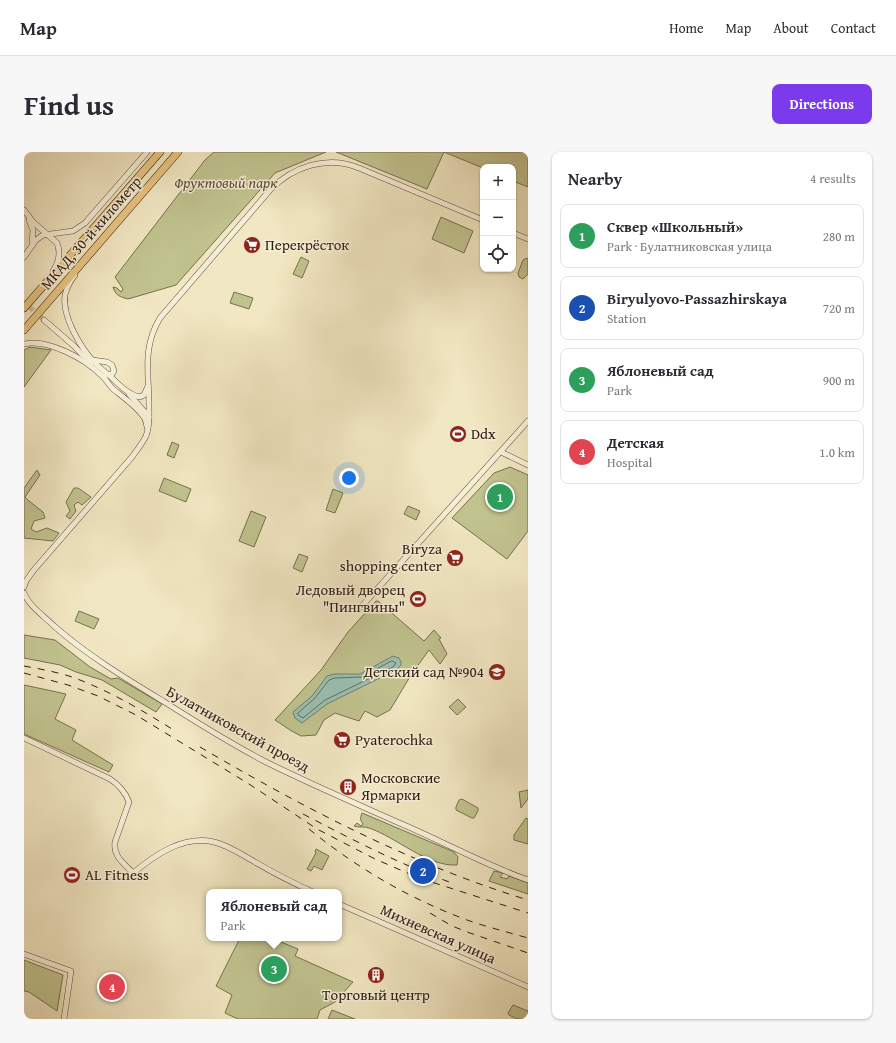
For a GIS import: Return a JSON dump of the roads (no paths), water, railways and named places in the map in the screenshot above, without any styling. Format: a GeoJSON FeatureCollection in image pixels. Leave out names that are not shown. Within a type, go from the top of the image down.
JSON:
{"type":"FeatureCollection","features":[{"type":"Feature","properties":{"kind":"highway","name":"МКАД, 30-й километр"},"geometry":{"type":"LineString","coordinates":[[24,308],[160,152]]}},
{"type":"Feature","properties":{"kind":"highway","name":"МКАД, 30-й километр"},"geometry":{"type":"LineString","coordinates":[[24,330],[178,152]]}},
{"type":"Feature","properties":{"kind":"street"},"geometry":{"type":"LineString","coordinates":[[29,249],[40,237],[73,231],[86,223],[147,152]]}},
{"type":"Feature","properties":{"kind":"street"},"geometry":{"type":"LineString","coordinates":[[24,586],[26,581],[135,453],[145,437],[148,429],[149,383],[147,364],[149,347],[154,330],[160,318],[276,184],[300,169],[327,163],[344,163],[480,219]]}},
{"type":"Feature","properties":{"kind":"street"},"geometry":{"type":"LineString","coordinates":[[24,210],[33,222],[54,239],[58,246],[58,262],[32,299]]}},
{"type":"Feature","properties":{"kind":"street"},"geometry":{"type":"LineString","coordinates":[[24,210],[33,230],[33,242],[24,257]]}},
{"type":"Feature","properties":{"kind":"street"},"geometry":{"type":"LineString","coordinates":[[516,234],[528,239]]}},
{"type":"Feature","properties":{"kind":"street"},"geometry":{"type":"LineString","coordinates":[[90,254],[68,286],[65,298],[66,311],[71,325],[79,341],[93,360],[148,413]]}},
{"type":"Feature","properties":{"kind":"street"},"geometry":{"type":"LineString","coordinates":[[44,320],[78,350],[93,360],[107,362],[112,365],[114,371],[108,375],[102,376]]}},
{"type":"Feature","properties":{"kind":"street"},"geometry":{"type":"LineString","coordinates":[[24,344],[41,343],[68,352],[96,371],[144,416],[148,429]]}},
{"type":"Feature","properties":{"kind":"street"},"geometry":{"type":"LineString","coordinates":[[78,350],[96,371]]}},
{"type":"Feature","properties":{"kind":"street"},"geometry":{"type":"LineString","coordinates":[[126,391],[140,397],[144,395],[149,383]]}},
{"type":"Feature","properties":{"kind":"street"},"geometry":{"type":"LineString","coordinates":[[135,408],[142,412],[148,413]]}},
{"type":"Feature","properties":{"kind":"street"},"geometry":{"type":"LineString","coordinates":[[361,607],[528,421]]}},
{"type":"Feature","properties":{"kind":"street"},"geometry":{"type":"LineString","coordinates":[[501,452],[528,465]]}},
{"type":"Feature","properties":{"kind":"street","name":"Булатниковский проезд"},"geometry":{"type":"LineString","coordinates":[[24,592],[33,606],[60,631],[113,671],[255,755],[337,795],[487,864],[528,880]]}},
{"type":"Feature","properties":{"kind":"street"},"geometry":{"type":"LineString","coordinates":[[24,738],[116,782],[122,789],[129,802],[114,848],[118,856],[133,873],[152,858],[174,846],[200,841],[214,842],[307,889]]}},
{"type":"Feature","properties":{"kind":"street","name":"Михневская улица"},"geometry":{"type":"LineString","coordinates":[[342,905],[528,986]]}},
{"type":"Feature","properties":{"kind":"street"},"geometry":{"type":"LineString","coordinates":[[24,954],[71,971],[64,1019]]}},
{"type":"Feature","properties":{"kind":"water"},"geometry":{"type":"Polygon","coordinates":[[[393,656],[399,658],[401,662],[401,665],[396,670],[327,704],[302,723],[295,718],[293,712],[312,696],[327,676],[334,674],[360,674],[393,656]]]}},
{"type":"Feature","properties":{"kind":"tunnel"},"geometry":{"type":"LineString","coordinates":[[24,302],[44,320]]}},
{"type":"Feature","properties":{"kind":"railway"},"geometry":{"type":"LineString","coordinates":[[24,666],[72,677],[85,682],[124,700],[172,729]]}},
{"type":"Feature","properties":{"kind":"railway"},"geometry":{"type":"LineString","coordinates":[[24,673],[68,685],[98,696],[136,715],[249,784],[317,829],[375,859],[419,878],[528,913]]}},
{"type":"Feature","properties":{"kind":"railway"},"geometry":{"type":"LineString","coordinates":[[200,747],[279,792],[360,833],[443,870],[528,900]]}},
{"type":"Feature","properties":{"kind":"railway"},"geometry":{"type":"LineString","coordinates":[[303,814],[397,861],[455,884]]}},
{"type":"Feature","properties":{"kind":"railway"},"geometry":{"type":"LineString","coordinates":[[309,829],[346,857],[384,881],[424,902],[467,920],[528,938]]}},
{"type":"Feature","properties":{"kind":"railway"},"geometry":{"type":"LineString","coordinates":[[430,913],[452,926],[528,953]]}},
{"type":"Feature","properties":{"kind":"place","name":"Перекрёсток"},"geometry":{"type":"Point","coordinates":[252,245]}},
{"type":"Feature","properties":{"kind":"place","name":"Ddx"},"geometry":{"type":"Point","coordinates":[458,434]}},
{"type":"Feature","properties":{"kind":"place","name":"Сквер «Школьный»"},"geometry":{"type":"Point","coordinates":[500,497]}},
{"type":"Feature","properties":{"kind":"place","name":"Biryza shopping center"},"geometry":{"type":"Point","coordinates":[455,558]}},
{"type":"Feature","properties":{"kind":"place","name":"Ледовый дворец \"Пингвины\""},"geometry":{"type":"Point","coordinates":[418,599]}},
{"type":"Feature","properties":{"kind":"place","name":"Детский сад №904"},"geometry":{"type":"Point","coordinates":[497,672]}},
{"type":"Feature","properties":{"kind":"place","name":"Pyaterochka"},"geometry":{"type":"Point","coordinates":[342,740]}},
{"type":"Feature","properties":{"kind":"place","name":"Московские Ярмарки"},"geometry":{"type":"Point","coordinates":[348,787]}},
{"type":"Feature","properties":{"kind":"place","name":"Biryulyovo-Passazhirskaya"},"geometry":{"type":"Point","coordinates":[423,871]}},
{"type":"Feature","properties":{"kind":"place","name":"AL Fitness"},"geometry":{"type":"Point","coordinates":[72,875]}},
{"type":"Feature","properties":{"kind":"place","name":"Яблоневый сад"},"geometry":{"type":"Point","coordinates":[274,969]}},
{"type":"Feature","properties":{"kind":"place","name":"Торговый центр"},"geometry":{"type":"Point","coordinates":[376,975]}},
{"type":"Feature","properties":{"kind":"place","name":"Детская"},"geometry":{"type":"Point","coordinates":[112,987]}},
{"type":"Feature","properties":{"kind":"park label","name":"Фруктовый парк"},"geometry":{"type":"Point","coordinates":[226,183]}}]}
